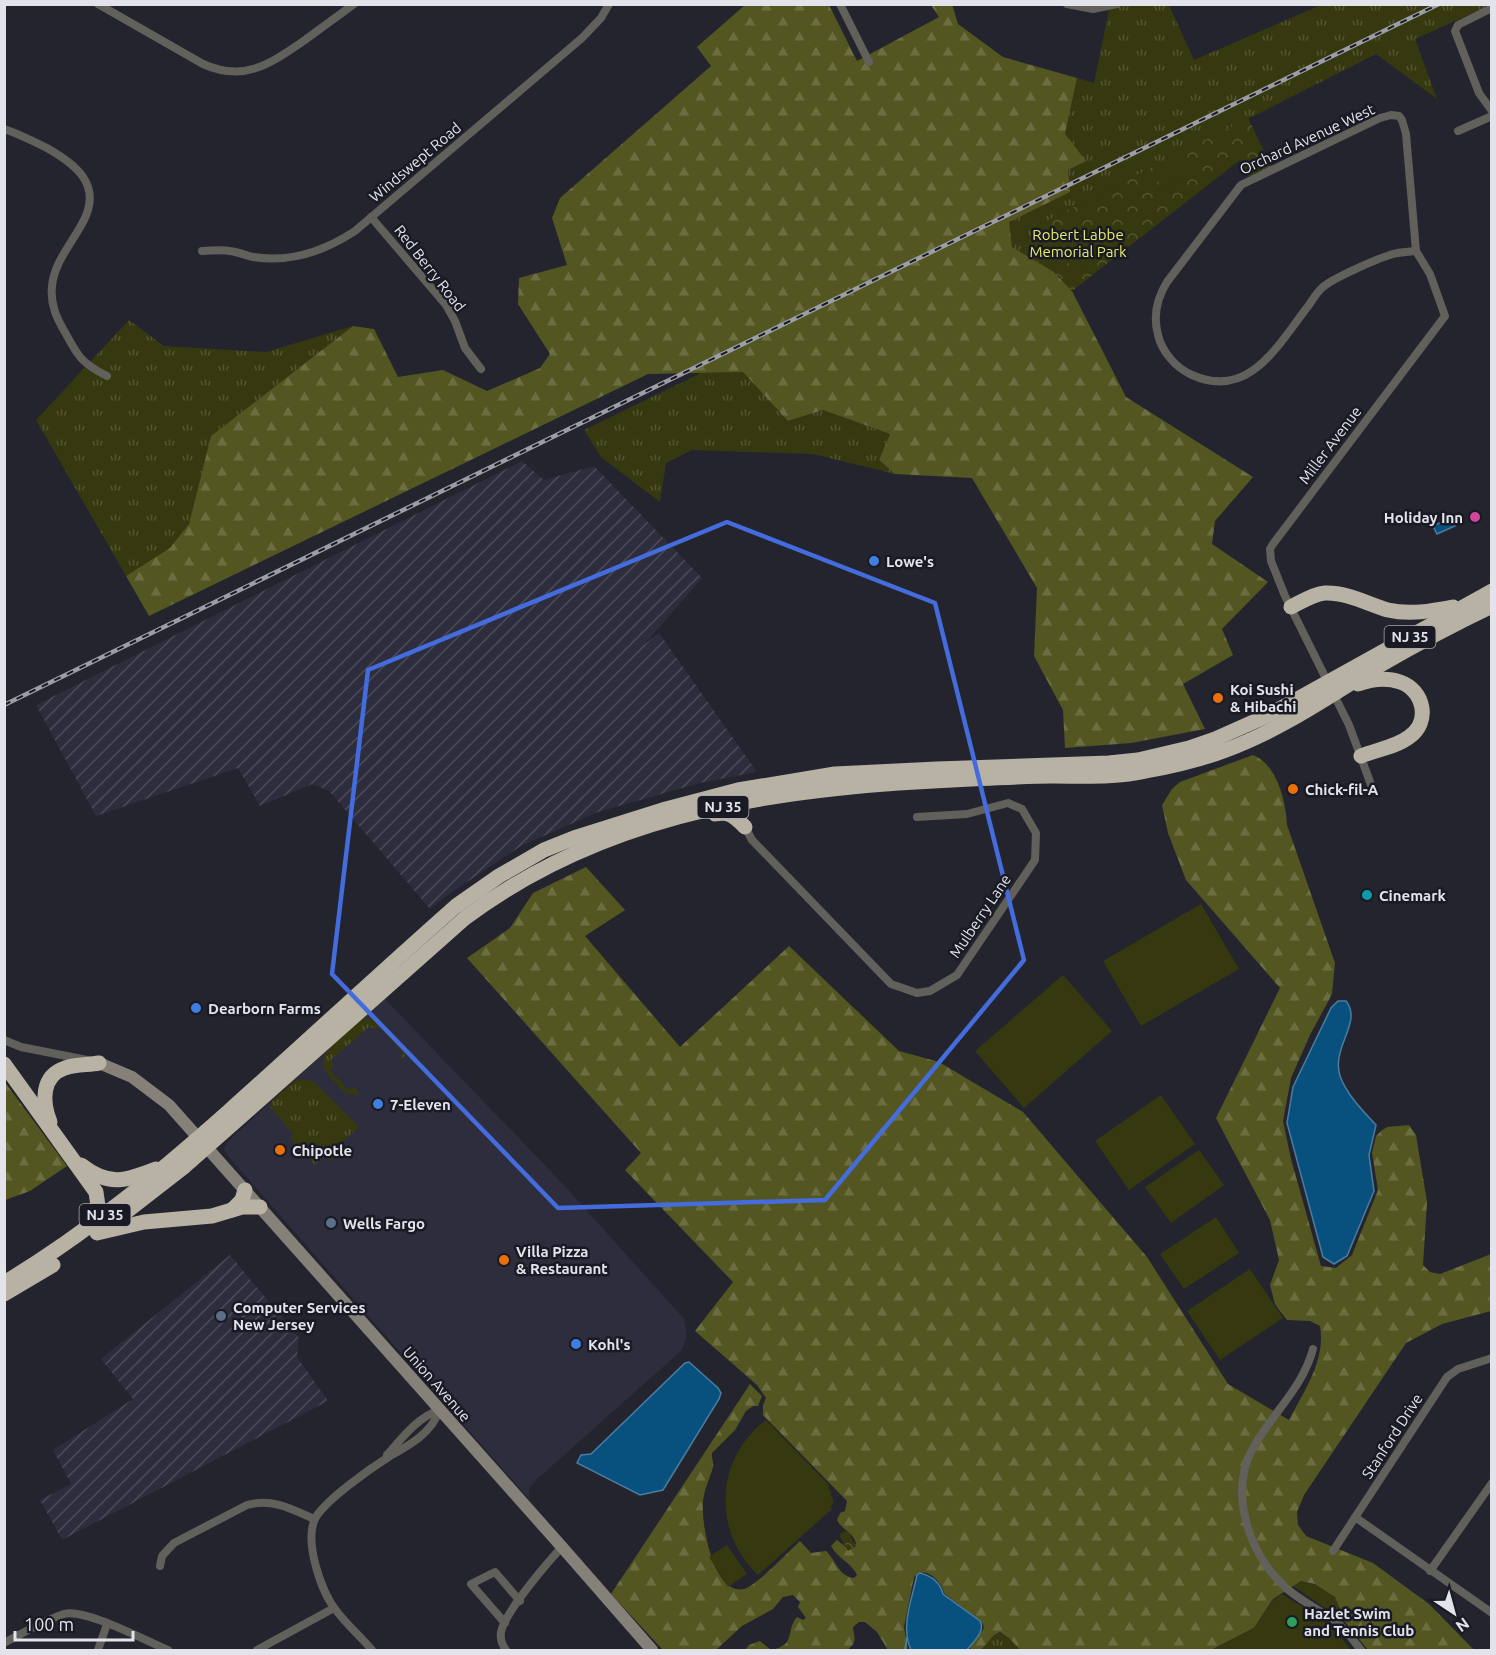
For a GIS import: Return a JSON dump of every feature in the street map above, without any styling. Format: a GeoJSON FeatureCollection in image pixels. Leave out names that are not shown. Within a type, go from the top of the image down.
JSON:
{"type":"FeatureCollection","features":[{"type":"Feature","properties":{"kind":"highway","name":"NJ 35"},"geometry":{"type":"LineString","coordinates":[[4,1282],[81,1233],[167,1165],[203,1143],[441,937],[489,900],[544,867],[604,840],[682,815],[784,794],[967,779],[1103,777],[1142,772],[1226,750],[1275,729],[1470,602],[1491,591]]}},
{"type":"Feature","properties":{"kind":"highway"},"geometry":{"type":"LineString","coordinates":[[1291,607],[1324,593],[1408,612],[1432,611],[1470,602]]}},
{"type":"Feature","properties":{"kind":"highway","name":"NJ 35"},"geometry":{"type":"LineString","coordinates":[[4,1294],[34,1277],[155,1191],[203,1143],[456,906],[499,876],[544,850],[574,838],[666,809],[738,790],[836,774],[1109,763],[1162,755],[1215,739],[1336,688],[1491,606]]}},
{"type":"Feature","properties":{"kind":"highway"},"geometry":{"type":"LineString","coordinates":[[1336,688],[1376,679],[1400,682],[1414,691],[1422,704],[1422,719],[1409,738],[1361,756]]}},
{"type":"Feature","properties":{"kind":"highway"},"geometry":{"type":"LineString","coordinates":[[745,827],[745,819],[749,811],[784,794]]}},
{"type":"Feature","properties":{"kind":"highway"},"geometry":{"type":"LineString","coordinates":[[682,815],[724,812],[732,814],[745,827]]}},
{"type":"Feature","properties":{"kind":"highway"},"geometry":{"type":"LineString","coordinates":[[4,1064],[90,1183],[98,1198],[97,1209],[81,1233]]}},
{"type":"Feature","properties":{"kind":"highway"},"geometry":{"type":"LineString","coordinates":[[55,1136],[44,1107],[46,1086],[52,1077],[64,1068],[99,1064]]}},
{"type":"Feature","properties":{"kind":"highway"},"geometry":{"type":"LineString","coordinates":[[69,1155],[90,1172],[112,1180],[129,1180],[167,1165]]}},
{"type":"Feature","properties":{"kind":"highway"},"geometry":{"type":"LineString","coordinates":[[232,1210],[242,1200],[245,1190]]}},
{"type":"Feature","properties":{"kind":"highway"},"geometry":{"type":"LineString","coordinates":[[97,1233],[144,1222],[212,1216],[242,1207],[260,1208]]}},
{"type":"Feature","properties":{"kind":"street"},"geometry":{"type":"LineString","coordinates":[[98,4],[203,64],[232,72],[255,69],[275,60],[354,4]]}},
{"type":"Feature","properties":{"kind":"street","name":"Windswept Road"},"geometry":{"type":"LineString","coordinates":[[202,251],[228,250],[269,258],[302,256],[339,242],[582,39],[601,18],[609,4]]}},
{"type":"Feature","properties":{"kind":"street"},"geometry":{"type":"LineString","coordinates":[[840,4],[868,62]]}},
{"type":"Feature","properties":{"kind":"street"},"geometry":{"type":"LineString","coordinates":[[1067,4],[1093,9],[1117,4]]}},
{"type":"Feature","properties":{"kind":"street"},"geometry":{"type":"LineString","coordinates":[[1491,8],[1458,25],[1455,31],[1479,93],[1491,111]]}},
{"type":"Feature","properties":{"kind":"street","name":"Orchard Avenue West"},"geometry":{"type":"LineString","coordinates":[[1399,116],[1391,115],[1380,118],[1241,185],[1167,282],[1158,300],[1156,313],[1158,336],[1174,363],[1189,374],[1207,380],[1225,381],[1247,375],[1265,362],[1325,285],[1383,257],[1416,251]]}},
{"type":"Feature","properties":{"kind":"street","name":"Miller Avenue"},"geometry":{"type":"LineString","coordinates":[[1373,790],[1336,688],[1291,607],[1271,561],[1270,549],[1444,318],[1444,310],[1430,274],[1416,251],[1406,134],[1399,116]]}},
{"type":"Feature","properties":{"kind":"street"},"geometry":{"type":"LineString","coordinates":[[1458,131],[1491,116]]}},
{"type":"Feature","properties":{"kind":"street"},"geometry":{"type":"LineString","coordinates":[[4,129],[32,140],[68,160],[76,166],[86,182],[89,200],[87,214],[56,272],[52,285],[52,301],[57,318],[81,359],[90,368],[107,376]]}},
{"type":"Feature","properties":{"kind":"street","name":"Red Berry Road"},"geometry":{"type":"LineString","coordinates":[[371,217],[446,305],[465,348],[481,369]]}},
{"type":"Feature","properties":{"kind":"street","name":"Mulberry Lane"},"geometry":{"type":"LineString","coordinates":[[745,827],[752,840],[891,984],[916,993],[930,991],[957,975],[1035,860],[1036,833],[1022,809],[1008,803],[967,814],[917,817]]}},
{"type":"Feature","properties":{"kind":"street"},"geometry":{"type":"LineString","coordinates":[[4,1040],[21,1047],[99,1064]]}},
{"type":"Feature","properties":{"kind":"street","name":"Union Avenue"},"geometry":{"type":"LineString","coordinates":[[99,1064],[132,1077],[169,1105],[651,1650]]}},
{"type":"Feature","properties":{"kind":"street"},"geometry":{"type":"LineString","coordinates":[[1313,1350],[1303,1377],[1250,1453],[1242,1480],[1243,1506],[1259,1554],[1275,1576],[1286,1588],[1340,1625],[1361,1650]]}},
{"type":"Feature","properties":{"kind":"street","name":"Stanford Drive"},"geometry":{"type":"LineString","coordinates":[[1333,1551],[1447,1377],[1458,1368],[1491,1358]]}},
{"type":"Feature","properties":{"kind":"street"},"geometry":{"type":"LineString","coordinates":[[372,1650],[334,1608],[323,1587],[313,1557],[314,1519],[330,1502],[431,1427],[439,1410]]}},
{"type":"Feature","properties":{"kind":"street"},"geometry":{"type":"LineString","coordinates":[[1430,1570],[1491,1484]]}},
{"type":"Feature","properties":{"kind":"street"},"geometry":{"type":"LineString","coordinates":[[160,1566],[162,1556],[174,1543],[248,1504],[257,1502],[278,1504],[314,1519]]}},
{"type":"Feature","properties":{"kind":"street"},"geometry":{"type":"LineString","coordinates":[[1355,1518],[1491,1613]]}},
{"type":"Feature","properties":{"kind":"street"},"geometry":{"type":"LineString","coordinates":[[506,1650],[501,1637],[505,1623],[537,1575],[562,1547]]}},
{"type":"Feature","properties":{"kind":"street"},"geometry":{"type":"LineString","coordinates":[[505,1623],[471,1584],[495,1572],[520,1601]]}},
{"type":"Feature","properties":{"kind":"street"},"geometry":{"type":"LineString","coordinates":[[257,1650],[334,1608]]}},
{"type":"Feature","properties":{"kind":"street"},"geometry":{"type":"LineString","coordinates":[[4,1642],[64,1614],[84,1615],[168,1650]]}},
{"type":"Feature","properties":{"kind":"street"},"geometry":{"type":"LineString","coordinates":[[98,1650],[107,1623]]}},
{"type":"Feature","properties":{"kind":"highlighted area"},"geometry":{"type":"Polygon","coordinates":[[[727,522],[935,603],[1024,960],[825,1200],[558,1208],[332,974],[368,670],[727,522]]]}},
{"type":"Feature","properties":{"kind":"shaded area"},"geometry":{"type":"Polygon","coordinates":[[[522,461],[544,480],[594,466],[702,578],[644,645],[659,633],[757,772],[700,783],[598,812],[521,846],[430,909],[329,791],[312,784],[260,806],[238,768],[96,816],[36,705],[522,461]]]}},
{"type":"Feature","properties":{"kind":"shaded area"},"geometry":{"type":"Polygon","coordinates":[[[384,998],[564,1185],[684,1319],[686,1340],[681,1351],[535,1481],[529,1489],[530,1500],[224,1149],[227,1142],[384,998]]]}},
{"type":"Feature","properties":{"kind":"shaded area"},"geometry":{"type":"Polygon","coordinates":[[[230,1255],[299,1338],[297,1357],[328,1401],[62,1540],[40,1500],[71,1484],[53,1450],[133,1399],[101,1359],[230,1255]]]}},
{"type":"Feature","properties":{"kind":"green space"},"geometry":{"type":"Polygon","coordinates":[[[952,4],[958,24],[1003,57],[1077,78],[1065,134],[1086,161],[1068,170],[1070,192],[1009,222],[1012,247],[1054,272],[1072,291],[1126,397],[1253,477],[1215,521],[1212,544],[1268,582],[1222,629],[1233,655],[1183,684],[1205,729],[1131,743],[1065,748],[1063,710],[1034,656],[1037,588],[972,478],[895,474],[879,460],[890,434],[823,410],[788,421],[743,372],[648,374],[149,616],[126,576],[170,548],[189,524],[211,436],[353,326],[374,329],[398,377],[443,370],[487,391],[540,368],[550,354],[518,304],[519,278],[567,265],[552,218],[560,198],[711,66],[697,47],[745,5],[829,5],[857,61],[939,17],[931,5],[952,4]]]}},
{"type":"Feature","properties":{"kind":"green space"},"geometry":{"type":"Polygon","coordinates":[[[1110,5],[1169,5],[1194,60],[1321,5],[1491,5],[1415,39],[1437,99],[1376,54],[1035,227],[1054,272],[1012,247],[1008,222],[1070,192],[1065,134],[1077,78],[1094,83],[1110,5]]]}},
{"type":"Feature","properties":{"kind":"green space","name":"Robert Labbe Memorial Park"},"geometry":{"type":"Polygon","coordinates":[[[1248,118],[1273,169],[1251,180],[1240,160],[1072,291],[1054,272],[1035,227],[1248,118]]]}},
{"type":"Feature","properties":{"kind":"green space"},"geometry":{"type":"Polygon","coordinates":[[[1181,161],[1189,176],[1162,189],[1155,174],[1181,161]]]}},
{"type":"Feature","properties":{"kind":"green space"},"geometry":{"type":"Polygon","coordinates":[[[1084,234],[1097,242],[1102,257],[1080,272],[1063,259],[1069,243],[1084,234]]]}},
{"type":"Feature","properties":{"kind":"green space"},"geometry":{"type":"Polygon","coordinates":[[[129,320],[164,346],[266,352],[353,326],[211,436],[189,524],[171,548],[126,576],[36,420],[129,320]]]}},
{"type":"Feature","properties":{"kind":"green space"},"geometry":{"type":"Polygon","coordinates":[[[743,372],[788,421],[823,410],[890,434],[879,460],[895,474],[813,454],[692,450],[666,463],[660,502],[601,457],[584,430],[701,373],[743,372]]]}},
{"type":"Feature","properties":{"kind":"green space"},"geometry":{"type":"Polygon","coordinates":[[[1253,755],[1268,766],[1279,785],[1287,825],[1335,963],[1332,994],[1291,1078],[1283,1121],[1291,1159],[1321,1266],[1336,1268],[1352,1255],[1378,1190],[1372,1153],[1376,1136],[1387,1127],[1409,1125],[1416,1135],[1427,1202],[1423,1265],[1430,1272],[1440,1274],[1491,1254],[1491,1311],[1442,1324],[1406,1343],[1304,1495],[1297,1512],[1298,1525],[1306,1536],[1373,1563],[1429,1604],[1474,1650],[1368,1650],[1346,1623],[1335,1597],[1315,1584],[1301,1581],[1273,1599],[1254,1628],[1211,1650],[1020,1650],[1000,1632],[994,1635],[981,1650],[970,1650],[984,1628],[983,1624],[944,1593],[937,1580],[923,1572],[914,1577],[904,1627],[908,1650],[888,1650],[877,1632],[865,1622],[859,1622],[853,1627],[854,1642],[847,1650],[771,1650],[784,1645],[797,1617],[803,1620],[806,1618],[798,1607],[800,1602],[793,1595],[783,1597],[773,1609],[742,1626],[716,1650],[663,1650],[611,1594],[750,1384],[762,1396],[758,1406],[753,1406],[746,1411],[735,1430],[712,1453],[713,1467],[704,1497],[703,1512],[707,1541],[711,1556],[724,1581],[733,1588],[749,1587],[764,1576],[800,1541],[811,1553],[826,1551],[844,1574],[854,1578],[857,1575],[831,1546],[837,1540],[847,1548],[856,1544],[853,1537],[837,1520],[840,1513],[845,1511],[847,1501],[763,1415],[766,1398],[757,1385],[695,1331],[733,1282],[625,1170],[641,1153],[467,958],[510,928],[533,893],[586,867],[625,910],[585,936],[680,1047],[789,946],[899,1051],[939,1062],[1023,1112],[1147,1257],[1228,1384],[1289,1420],[1317,1363],[1321,1339],[1320,1326],[1310,1321],[1287,1320],[1275,1304],[1270,1285],[1279,1260],[1270,1220],[1216,1118],[1280,988],[1186,880],[1168,833],[1162,805],[1172,789],[1180,782],[1253,755]]]}},
{"type":"Feature","properties":{"kind":"green space"},"geometry":{"type":"Polygon","coordinates":[[[1201,904],[1239,969],[1141,1026],[1103,961],[1201,904]]]}},
{"type":"Feature","properties":{"kind":"green space"},"geometry":{"type":"Polygon","coordinates":[[[1063,975],[1112,1031],[1024,1108],[975,1051],[1063,975]]]}},
{"type":"Feature","properties":{"kind":"green space"},"geometry":{"type":"Polygon","coordinates":[[[365,1018],[380,1021],[408,1052],[400,1058],[403,1053],[379,1026],[374,1030],[370,1026],[331,1060],[334,1065],[330,1070],[348,1090],[354,1087],[359,1093],[353,1095],[339,1087],[326,1072],[323,1061],[341,1037],[354,1024],[365,1018]]]}},
{"type":"Feature","properties":{"kind":"green space"},"geometry":{"type":"Polygon","coordinates":[[[299,1079],[315,1083],[359,1127],[332,1151],[335,1156],[330,1161],[324,1156],[315,1165],[311,1157],[306,1155],[290,1138],[293,1134],[270,1107],[271,1102],[299,1079]]]}},
{"type":"Feature","properties":{"kind":"green space"},"geometry":{"type":"Polygon","coordinates":[[[4,1081],[67,1166],[30,1191],[5,1200],[4,1081]]]}},
{"type":"Feature","properties":{"kind":"green space"},"geometry":{"type":"Polygon","coordinates":[[[1161,1095],[1195,1144],[1129,1190],[1095,1141],[1161,1095]]]}},
{"type":"Feature","properties":{"kind":"green space"},"geometry":{"type":"Polygon","coordinates":[[[1199,1150],[1224,1185],[1171,1223],[1145,1187],[1199,1150]]]}},
{"type":"Feature","properties":{"kind":"green space"},"geometry":{"type":"Polygon","coordinates":[[[1216,1217],[1239,1253],[1184,1289],[1160,1254],[1216,1217]]]}},
{"type":"Feature","properties":{"kind":"green space"},"geometry":{"type":"Polygon","coordinates":[[[1250,1269],[1283,1318],[1220,1360],[1187,1311],[1250,1269]]]}},
{"type":"Feature","properties":{"kind":"green space"},"geometry":{"type":"Polygon","coordinates":[[[766,1420],[830,1486],[828,1488],[832,1493],[830,1495],[833,1498],[833,1504],[830,1507],[832,1509],[758,1575],[743,1558],[733,1538],[727,1517],[726,1496],[729,1474],[737,1454],[749,1436],[766,1420]]]}},
{"type":"Feature","properties":{"kind":"green space"},"geometry":{"type":"Polygon","coordinates":[[[847,1530],[856,1546],[848,1551],[839,1535],[847,1530]]]}},
{"type":"Feature","properties":{"kind":"green space"},"geometry":{"type":"Polygon","coordinates":[[[727,1545],[747,1574],[728,1587],[709,1557],[727,1545]]]}},
{"type":"Feature","properties":{"kind":"green space"},"geometry":{"type":"Polygon","coordinates":[[[1301,1581],[1326,1589],[1340,1606],[1346,1623],[1292,1585],[1301,1581]]]}},
{"type":"Feature","properties":{"kind":"green space","name":"Hazlet Swim and Tennis Club"},"geometry":{"type":"Polygon","coordinates":[[[1282,1594],[1331,1625],[1351,1650],[1212,1650],[1254,1628],[1273,1600],[1282,1594]]]}},
{"type":"Feature","properties":{"kind":"green space"},"geometry":{"type":"Polygon","coordinates":[[[1000,1633],[1010,1639],[1019,1650],[981,1650],[994,1635],[1000,1633]]]}},
{"type":"Feature","properties":{"kind":"green space"},"geometry":{"type":"Polygon","coordinates":[[[760,1641],[771,1650],[745,1650],[749,1645],[760,1641]]]}},
{"type":"Feature","properties":{"kind":"water"},"geometry":{"type":"Polygon","coordinates":[[[1450,518],[1455,526],[1437,534],[1433,526],[1450,518]]]}},
{"type":"Feature","properties":{"kind":"water"},"geometry":{"type":"Polygon","coordinates":[[[1338,1001],[1346,1001],[1351,1018],[1338,1065],[1340,1076],[1351,1096],[1376,1125],[1369,1155],[1374,1191],[1347,1256],[1334,1264],[1323,1257],[1287,1123],[1293,1087],[1331,1008],[1338,1001]]]}},
{"type":"Feature","properties":{"kind":"water"},"geometry":{"type":"Polygon","coordinates":[[[689,1362],[721,1393],[663,1490],[640,1495],[577,1463],[581,1455],[591,1454],[685,1363],[689,1362]]]}},
{"type":"Feature","properties":{"kind":"water"},"geometry":{"type":"Polygon","coordinates":[[[920,1573],[935,1580],[943,1594],[980,1621],[980,1632],[967,1650],[911,1650],[907,1622],[917,1575],[920,1573]]]}},
{"type":"Feature","properties":{"kind":"waterway"},"geometry":{"type":"LineString","coordinates":[[905,1650],[907,1638]]}},
{"type":"Feature","properties":{"kind":"railway"},"geometry":{"type":"LineString","coordinates":[[4,705],[1439,4]]}},
{"type":"Feature","properties":{"kind":"place","name":"Holiday Inn"},"geometry":{"type":"Point","coordinates":[1475,517]}},
{"type":"Feature","properties":{"kind":"place","name":"Lowe's"},"geometry":{"type":"Point","coordinates":[874,561]}},
{"type":"Feature","properties":{"kind":"place","name":"Koi Sushi & Hibachi"},"geometry":{"type":"Point","coordinates":[1218,698]}},
{"type":"Feature","properties":{"kind":"place","name":"Chick-fil-A"},"geometry":{"type":"Point","coordinates":[1293,789]}},
{"type":"Feature","properties":{"kind":"place","name":"Cinemark"},"geometry":{"type":"Point","coordinates":[1367,895]}},
{"type":"Feature","properties":{"kind":"place","name":"Dearborn Farms"},"geometry":{"type":"Point","coordinates":[196,1008]}},
{"type":"Feature","properties":{"kind":"place","name":"7-Eleven"},"geometry":{"type":"Point","coordinates":[378,1104]}},
{"type":"Feature","properties":{"kind":"place","name":"Chipotle"},"geometry":{"type":"Point","coordinates":[280,1150]}},
{"type":"Feature","properties":{"kind":"place","name":"Wells Fargo"},"geometry":{"type":"Point","coordinates":[331,1223]}},
{"type":"Feature","properties":{"kind":"place","name":"Villa Pizza & Restaurant"},"geometry":{"type":"Point","coordinates":[504,1260]}},
{"type":"Feature","properties":{"kind":"place","name":"Computer Services New Jersey"},"geometry":{"type":"Point","coordinates":[221,1316]}},
{"type":"Feature","properties":{"kind":"place","name":"Kohl's"},"geometry":{"type":"Point","coordinates":[576,1344]}},
{"type":"Feature","properties":{"kind":"place","name":"Hazlet Swim and Tennis Club"},"geometry":{"type":"Point","coordinates":[1292,1622]}}]}
